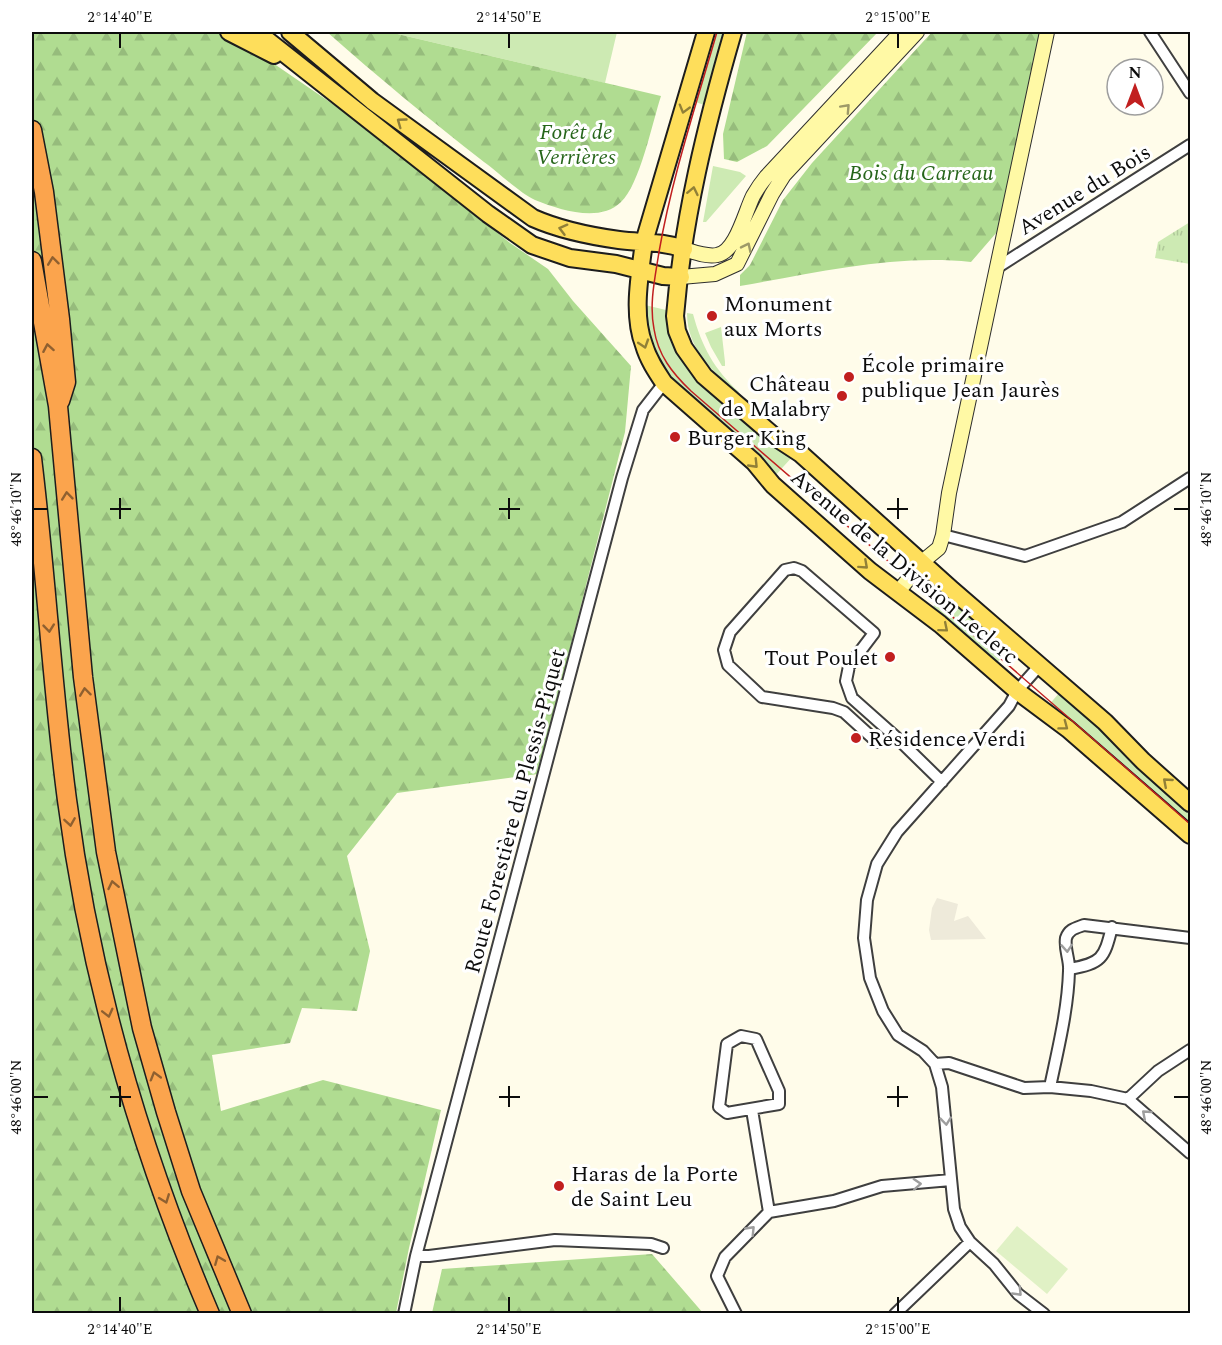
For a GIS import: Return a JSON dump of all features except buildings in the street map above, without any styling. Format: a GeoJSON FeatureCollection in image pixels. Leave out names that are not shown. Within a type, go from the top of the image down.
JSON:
{"type":"FeatureCollection","features":[{"type":"Feature","properties":{"kind":"highway"},"geometry":{"type":"LineString","coordinates":[[32,130],[44,192],[66,382],[58,406]]}},
{"type":"Feature","properties":{"kind":"highway"},"geometry":{"type":"LineString","coordinates":[[32,261],[58,406],[83,677],[106,852],[142,1029],[166,1112],[191,1191],[242,1314]]}},
{"type":"Feature","properties":{"kind":"highway"},"geometry":{"type":"LineString","coordinates":[[32,458],[67,801],[99,979],[127,1088],[162,1192],[210,1314]]}},
{"type":"Feature","properties":{"kind":"main road"},"geometry":{"type":"LineString","coordinates":[[229,32],[263,48],[323,85]]}},
{"type":"Feature","properties":{"kind":"main road"},"geometry":{"type":"LineString","coordinates":[[257,32],[465,196],[532,245],[570,258],[616,264],[663,276],[681,277],[715,274],[737,264],[784,175],[916,32]]}},
{"type":"Feature","properties":{"kind":"main road"},"geometry":{"type":"LineString","coordinates":[[290,32],[372,101],[533,218],[561,230],[620,240],[668,244],[704,255],[717,255],[727,250],[734,242],[752,197],[766,177],[901,32]]}},
{"type":"Feature","properties":{"kind":"main road","name":"Avenue de la Division Leclerc"},"geometry":{"type":"LineString","coordinates":[[706,32],[644,242],[640,271],[639,324],[643,344],[664,383],[754,462],[773,485],[870,571],[940,624],[1017,691],[1068,729],[1191,835]]}},
{"type":"Feature","properties":{"kind":"main road","name":"Avenue de la Division Leclerc"},"geometry":{"type":"LineString","coordinates":[[733,32],[710,112],[686,222],[676,307],[678,331],[684,348],[704,376],[775,437],[801,454],[1105,722],[1143,761],[1191,803]]}},
{"type":"Feature","properties":{"kind":"main road"},"geometry":{"type":"LineString","coordinates":[[898,592],[922,562],[939,548],[943,535],[949,493],[1047,32]]}},
{"type":"Feature","properties":{"kind":"street"},"geometry":{"type":"LineString","coordinates":[[1150,32],[1191,93]]}},
{"type":"Feature","properties":{"kind":"street","name":"Avenue du Bois"},"geometry":{"type":"LineString","coordinates":[[998,267],[1191,145]]}},
{"type":"Feature","properties":{"kind":"street","name":"Route Forestière du Plessis-Piquet"},"geometry":{"type":"LineString","coordinates":[[404,1314],[416,1256],[622,478],[642,410],[664,383]]}},
{"type":"Feature","properties":{"kind":"street"},"geometry":{"type":"LineString","coordinates":[[943,535],[1025,556],[1122,522],[1190,480]]}},
{"type":"Feature","properties":{"kind":"street"},"geometry":{"type":"LineString","coordinates":[[897,738],[877,742],[844,712],[833,708],[762,697],[728,665],[724,650],[730,632],[785,570],[794,568],[802,571],[874,633],[849,666],[846,681],[852,698],[897,738],[942,782]]}},
{"type":"Feature","properties":{"kind":"street"},"geometry":{"type":"LineString","coordinates":[[1040,664],[1017,691],[1009,706],[897,832],[877,864],[867,900],[864,938],[870,978],[883,1011],[898,1035],[923,1051],[935,1064],[942,1087],[954,1209],[960,1227],[970,1242],[994,1264],[1018,1294],[1044,1314]]}},
{"type":"Feature","properties":{"kind":"street"},"geometry":{"type":"LineString","coordinates":[[1050,1087],[1063,1022],[1069,969],[1066,945],[1071,929],[1084,925],[1112,927],[1191,938]]}},
{"type":"Feature","properties":{"kind":"street"},"geometry":{"type":"LineString","coordinates":[[1069,969],[1100,961],[1106,952],[1112,927]]}},
{"type":"Feature","properties":{"kind":"street"},"geometry":{"type":"LineString","coordinates":[[741,1036],[756,1040],[779,1091],[778,1104],[752,1110],[728,1113],[719,1107],[728,1044],[741,1036]]}},
{"type":"Feature","properties":{"kind":"street"},"geometry":{"type":"LineString","coordinates":[[1128,1099],[1158,1071],[1191,1050]]}},
{"type":"Feature","properties":{"kind":"street"},"geometry":{"type":"LineString","coordinates":[[935,1064],[949,1063],[1024,1088],[1050,1087],[1090,1091],[1128,1099],[1191,1153]]}},
{"type":"Feature","properties":{"kind":"street"},"geometry":{"type":"LineString","coordinates":[[752,1110],[769,1212]]}},
{"type":"Feature","properties":{"kind":"street"},"geometry":{"type":"LineString","coordinates":[[736,1314],[717,1276],[725,1257],[769,1212],[834,1202],[882,1186],[951,1180]]}},
{"type":"Feature","properties":{"kind":"street"},"geometry":{"type":"LineString","coordinates":[[416,1256],[555,1240],[651,1244],[663,1248]]}},
{"type":"Feature","properties":{"kind":"street"},"geometry":{"type":"LineString","coordinates":[[895,1314],[970,1242]]}},
{"type":"Feature","properties":{"kind":"green space"},"geometry":{"type":"Polygon","coordinates":[[[32,32],[216,32],[267,59],[375,133],[510,243],[548,269],[573,301],[631,366],[625,432],[538,774],[397,793],[347,856],[370,951],[357,1011],[302,1008],[290,1043],[212,1055],[221,1111],[323,1080],[441,1110],[396,1313],[32,1313],[32,32]]]}},
{"type":"Feature","properties":{"kind":"green space","name":"Forêt de Verrières"},"geometry":{"type":"Polygon","coordinates":[[[327,32],[389,32],[661,96],[645,153],[634,182],[621,202],[602,212],[568,211],[535,200],[516,188],[444,130],[327,32]]]}},
{"type":"Feature","properties":{"kind":"green space"},"geometry":{"type":"Polygon","coordinates":[[[389,32],[617,32],[605,83],[389,32]]]}},
{"type":"Feature","properties":{"kind":"green space"},"geometry":{"type":"Polygon","coordinates":[[[713,32],[729,32],[708,106],[692,101],[713,32]]]}},
{"type":"Feature","properties":{"kind":"green space"},"geometry":{"type":"Polygon","coordinates":[[[747,32],[878,32],[767,146],[737,162],[724,159],[723,134],[747,32]]]}},
{"type":"Feature","properties":{"kind":"green space","name":"Bois du Carreau"},"geometry":{"type":"Polygon","coordinates":[[[932,32],[1040,32],[997,232],[971,262],[913,261],[855,266],[740,286],[740,275],[750,265],[783,200],[812,163],[932,32]]]}},
{"type":"Feature","properties":{"kind":"green space"},"geometry":{"type":"Polygon","coordinates":[[[713,166],[740,172],[746,176],[706,222],[703,222],[713,166]]]}},
{"type":"Feature","properties":{"kind":"green space"},"geometry":{"type":"Polygon","coordinates":[[[1190,222],[1190,264],[1155,258],[1158,242],[1190,222]]]}},
{"type":"Feature","properties":{"kind":"green space"},"geometry":{"type":"Polygon","coordinates":[[[645,305],[666,310],[670,340],[686,366],[793,456],[774,477],[670,380],[648,338],[645,305]]]}},
{"type":"Feature","properties":{"kind":"green space"},"geometry":{"type":"Polygon","coordinates":[[[687,313],[693,314],[700,337],[710,357],[738,393],[703,359],[691,338],[687,313]]]}},
{"type":"Feature","properties":{"kind":"green space"},"geometry":{"type":"Polygon","coordinates":[[[721,327],[725,366],[722,366],[705,333],[721,327]]]}},
{"type":"Feature","properties":{"kind":"green space"},"geometry":{"type":"Polygon","coordinates":[[[946,592],[1010,648],[995,665],[931,609],[946,592]]]}},
{"type":"Feature","properties":{"kind":"green space"},"geometry":{"type":"Polygon","coordinates":[[[1060,692],[1190,807],[1190,830],[1047,707],[1060,692]]]}},
{"type":"Feature","properties":{"kind":"green space"},"geometry":{"type":"Polygon","coordinates":[[[1017,1226],[1068,1269],[1047,1294],[996,1251],[1017,1226]]]}},
{"type":"Feature","properties":{"kind":"green space"},"geometry":{"type":"Polygon","coordinates":[[[652,1254],[703,1313],[432,1313],[442,1269],[652,1254]]]}},
{"type":"Feature","properties":{"kind":"shaded area"},"geometry":{"type":"Polygon","coordinates":[[[937,898],[958,904],[954,921],[968,916],[986,939],[931,940],[929,930],[932,908],[937,898]]]}},
{"type":"Feature","properties":{"kind":"tram line"},"geometry":{"type":"LineString","coordinates":[[717,32],[671,196],[654,281],[652,301],[654,329],[667,363],[691,391],[1190,824]]}},
{"type":"Feature","properties":{"kind":"place","name":"Monument aux Morts"},"geometry":{"type":"Point","coordinates":[712,316]}},
{"type":"Feature","properties":{"kind":"place","name":"École primaire publique Jean Jaurès"},"geometry":{"type":"Point","coordinates":[849,377]}},
{"type":"Feature","properties":{"kind":"place","name":"Château de Malabry"},"geometry":{"type":"Point","coordinates":[842,396]}},
{"type":"Feature","properties":{"kind":"place","name":"Burger King"},"geometry":{"type":"Point","coordinates":[675,437]}},
{"type":"Feature","properties":{"kind":"place","name":"Tout Poulet"},"geometry":{"type":"Point","coordinates":[890,657]}},
{"type":"Feature","properties":{"kind":"place","name":"Résidence Verdi"},"geometry":{"type":"Point","coordinates":[856,738]}},
{"type":"Feature","properties":{"kind":"place","name":"Haras de la Porte de Saint Leu"},"geometry":{"type":"Point","coordinates":[559,1186]}}]}
